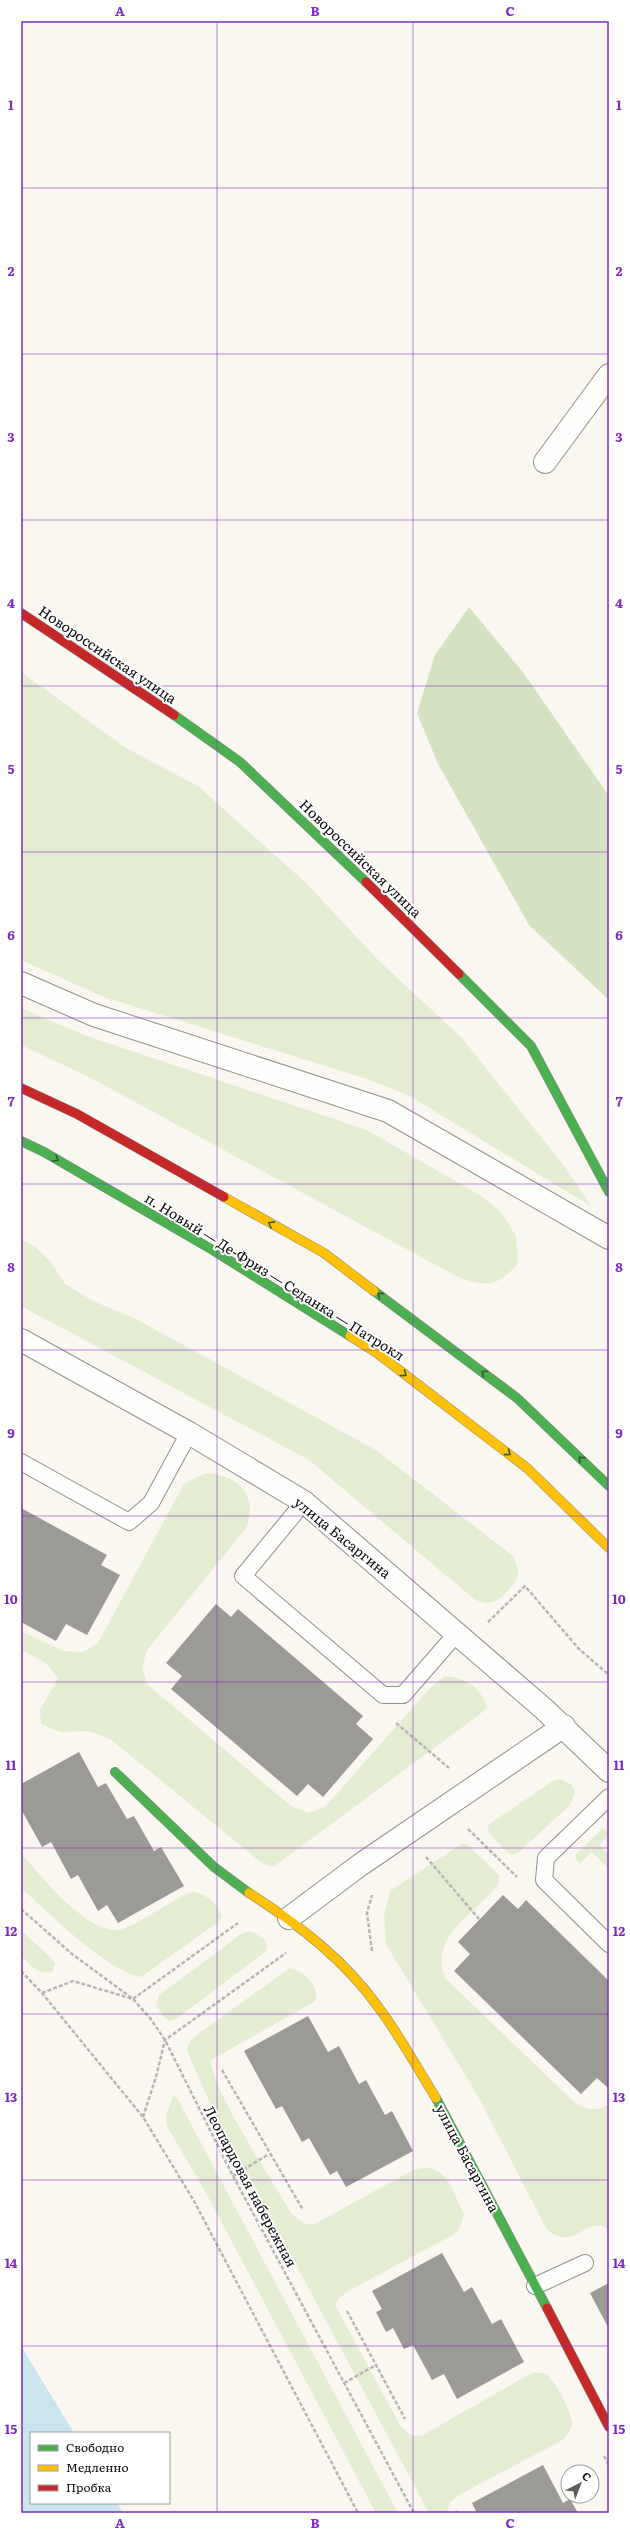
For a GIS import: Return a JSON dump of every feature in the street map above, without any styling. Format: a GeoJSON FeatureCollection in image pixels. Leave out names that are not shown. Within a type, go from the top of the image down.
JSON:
{"type":"FeatureCollection","features":[{"type":"Feature","properties":{"kind":"main road","name":"Новороссийская улица"},"geometry":{"type":"LineString","coordinates":[[21,613],[178,717],[240,762],[332,848],[531,1046],[609,1192]]}},
{"type":"Feature","properties":{"kind":"main road"},"geometry":{"type":"LineString","coordinates":[[21,1088],[77,1114],[324,1253],[517,1398],[609,1486]]}},
{"type":"Feature","properties":{"kind":"main road","name":"п. Новый — Де-Фриз — Седанка — Патрокл"},"geometry":{"type":"LineString","coordinates":[[21,1142],[44,1152],[211,1249],[377,1353],[527,1468],[609,1548]]}},
{"type":"Feature","properties":{"kind":"main road","name":"улица Басаргина"},"geometry":{"type":"LineString","coordinates":[[115,1772],[214,1867],[238,1886],[289,1918],[343,1966],[379,2007],[448,2118],[609,2426]]}},
{"type":"Feature","properties":{"kind":"street"},"geometry":{"type":"LineString","coordinates":[[545,462],[609,375]]}},
{"type":"Feature","properties":{"kind":"street"},"geometry":{"type":"LineString","coordinates":[[21,983],[94,1015],[388,1111],[609,1238]]}},
{"type":"Feature","properties":{"kind":"street","name":"улица Басаргина"},"geometry":{"type":"LineString","coordinates":[[21,1340],[189,1433],[304,1502],[564,1726],[609,1771]]}},
{"type":"Feature","properties":{"kind":"street"},"geometry":{"type":"LineString","coordinates":[[289,1918],[360,1865],[564,1726]]}},
{"type":"Feature","properties":{"kind":"lane"},"geometry":{"type":"LineString","coordinates":[[21,1462],[129,1522],[151,1503],[189,1433]]}},
{"type":"Feature","properties":{"kind":"lane"},"geometry":{"type":"LineString","coordinates":[[304,1502],[243,1576],[383,1695],[403,1695],[457,1633]]}},
{"type":"Feature","properties":{"kind":"lane"},"geometry":{"type":"LineString","coordinates":[[609,1797],[546,1858],[544,1880],[609,1944]]}},
{"type":"Feature","properties":{"kind":"lane"},"geometry":{"type":"LineString","coordinates":[[535,2286],[585,2263]]}},
{"type":"Feature","properties":{"kind":"path"},"geometry":{"type":"LineString","coordinates":[[488,1623],[525,1586],[579,1649],[609,1674]]}},
{"type":"Feature","properties":{"kind":"path"},"geometry":{"type":"LineString","coordinates":[[422,1852],[479,1919]]}},
{"type":"Feature","properties":{"kind":"path","name":"Леопардовая набережная"},"geometry":{"type":"LineString","coordinates":[[21,1908],[72,1954],[133,1999],[150,2018],[165,2040],[233,2176],[414,2513]]}},
{"type":"Feature","properties":{"kind":"path"},"geometry":{"type":"LineString","coordinates":[[42,1993],[73,1981],[133,1999],[179,1965]]}},
{"type":"Feature","properties":{"kind":"path"},"geometry":{"type":"LineString","coordinates":[[21,1971],[42,1993],[143,2117],[194,2201],[358,2513]]}},
{"type":"Feature","properties":{"kind":"path"},"geometry":{"type":"LineString","coordinates":[[143,2117],[156,2078],[165,2040],[212,2007]]}},
{"type":"Feature","properties":{"kind":"path"},"geometry":{"type":"LineString","coordinates":[[222,2070],[303,2210]]}},
{"type":"Feature","properties":{"kind":"path"},"geometry":{"type":"LineString","coordinates":[[233,2176],[270,2154]]}},
{"type":"Feature","properties":{"kind":"path"},"geometry":{"type":"LineString","coordinates":[[347,2311],[405,2419]]}},
{"type":"Feature","properties":{"kind":"path"},"geometry":{"type":"LineString","coordinates":[[344,2383],[376,2365]]}},
{"type":"Feature","properties":{"kind":"green space"},"geometry":{"type":"Polygon","coordinates":[[[469,607],[525,675],[609,796],[609,1000],[529,925],[438,764],[417,713],[435,655],[469,607]]]}},
{"type":"Feature","properties":{"kind":"green space"},"geometry":{"type":"Polygon","coordinates":[[[21,672],[126,748],[198,786],[307,884],[380,962],[461,1037],[565,1167],[592,1207],[408,1095],[364,1078],[104,997],[21,960],[21,672]]]}},
{"type":"Feature","properties":{"kind":"green space"},"geometry":{"type":"Polygon","coordinates":[[[21,1008],[84,1035],[367,1130],[483,1197],[501,1212],[516,1236],[518,1264],[504,1277],[492,1283],[479,1283],[460,1278],[89,1077],[21,1045],[21,1008]]]}},
{"type":"Feature","properties":{"kind":"green space"},"geometry":{"type":"Polygon","coordinates":[[[21,1239],[36,1248],[50,1261],[65,1284],[93,1301],[134,1318],[376,1450],[513,1556],[517,1565],[518,1574],[512,1586],[496,1601],[488,1603],[474,1599],[309,1460],[21,1306],[21,1239]]]}},
{"type":"Feature","properties":{"kind":"green space"},"geometry":{"type":"Polygon","coordinates":[[[205,1473],[221,1475],[228,1478],[240,1486],[245,1492],[250,1510],[247,1527],[147,1650],[142,1667],[147,1684],[291,1806],[309,1813],[325,1807],[430,1688],[445,1676],[459,1679],[471,1684],[476,1688],[487,1707],[479,1715],[273,1867],[263,1864],[109,1738],[87,1731],[60,1732],[41,1724],[40,1710],[58,1678],[47,1664],[21,1649],[21,1631],[63,1651],[83,1652],[98,1643],[184,1484],[205,1473]]]}},
{"type":"Feature","properties":{"kind":"green space"},"geometry":{"type":"Polygon","coordinates":[[[561,1779],[572,1785],[575,1792],[570,1805],[518,1853],[512,1855],[506,1851],[489,1833],[488,1825],[553,1781],[561,1779]]]}},
{"type":"Feature","properties":{"kind":"green space"},"geometry":{"type":"Polygon","coordinates":[[[602,1829],[609,1831],[609,1835],[599,1845],[609,1855],[609,1869],[592,1852],[579,1864],[576,1859],[576,1854],[602,1829]]]}},
{"type":"Feature","properties":{"kind":"green space"},"geometry":{"type":"Polygon","coordinates":[[[463,1843],[468,1845],[499,1875],[499,1881],[492,1892],[459,1924],[446,1943],[442,1954],[442,1965],[445,1978],[574,2102],[591,2109],[600,2109],[609,2105],[609,2230],[601,2226],[594,2226],[565,2238],[556,2235],[546,2228],[479,2098],[386,1944],[384,1916],[390,1891],[463,1843]]]}},
{"type":"Feature","properties":{"kind":"green space"},"geometry":{"type":"Polygon","coordinates":[[[21,1853],[68,1904],[83,1916],[98,1925],[112,1930],[125,1928],[193,1892],[202,1894],[211,1900],[218,1908],[222,1917],[217,1923],[141,1977],[127,1972],[95,1953],[21,1888],[21,1853]]]}},
{"type":"Feature","properties":{"kind":"green space"},"geometry":{"type":"Polygon","coordinates":[[[21,1930],[51,1958],[55,1964],[52,1972],[47,1973],[38,1971],[21,1955],[21,1930]]]}},
{"type":"Feature","properties":{"kind":"green space"},"geometry":{"type":"Polygon","coordinates":[[[253,1932],[265,1940],[267,1947],[265,1952],[176,2019],[170,2021],[165,2018],[156,2005],[159,1995],[241,1934],[253,1932]]]}},
{"type":"Feature","properties":{"kind":"green space"},"geometry":{"type":"Polygon","coordinates":[[[290,1968],[306,1976],[314,1986],[316,1997],[314,2002],[211,2060],[214,2074],[221,2092],[258,2159],[291,2213],[303,2223],[313,2225],[413,2170],[424,2168],[433,2169],[441,2173],[451,2186],[464,2214],[459,2230],[451,2236],[348,2291],[338,2299],[335,2305],[401,2427],[411,2435],[421,2436],[530,2374],[538,2373],[545,2374],[553,2382],[562,2396],[571,2418],[572,2423],[570,2431],[561,2441],[459,2495],[449,2503],[448,2513],[429,2513],[212,2108],[187,2051],[188,2044],[195,2036],[290,1968]]]}},
{"type":"Feature","properties":{"kind":"green space"},"geometry":{"type":"Polygon","coordinates":[[[173,2096],[177,2098],[398,2513],[376,2513],[206,2193],[167,2126],[166,2116],[173,2096]]]}},
{"type":"Feature","properties":{"kind":"water"},"geometry":{"type":"Polygon","coordinates":[[[21,2346],[73,2432],[30,2432],[30,2504],[118,2504],[123,2513],[21,2513],[21,2346]]]}},
{"type":"Feature","properties":{"kind":"building"},"geometry":{"type":"Polygon","coordinates":[[[21,1508],[107,1555],[101,1565],[120,1575],[87,1635],[66,1624],[56,1641],[21,1622],[21,1508]]]}},
{"type":"Feature","properties":{"kind":"building"},"geometry":{"type":"Polygon","coordinates":[[[216,1604],[231,1617],[238,1609],[363,1716],[356,1724],[373,1739],[323,1797],[308,1784],[297,1796],[171,1689],[182,1676],[166,1663],[216,1604]]]}},
{"type":"Feature","properties":{"kind":"building"},"geometry":{"type":"Polygon","coordinates":[[[79,1752],[98,1787],[106,1783],[127,1819],[134,1816],[154,1851],[161,1847],[184,1886],[118,1923],[107,1905],[98,1911],[78,1875],[71,1879],[51,1842],[42,1847],[21,1809],[21,1784],[79,1752]]]}},
{"type":"Feature","properties":{"kind":"building"},"geometry":{"type":"Polygon","coordinates":[[[503,1895],[518,1909],[526,1900],[609,1981],[609,2089],[597,2078],[581,2094],[454,1971],[470,1954],[458,1942],[503,1895]]]}},
{"type":"Feature","properties":{"kind":"building"},"geometry":{"type":"Polygon","coordinates":[[[308,2016],[328,2052],[339,2046],[359,2084],[366,2080],[385,2115],[392,2111],[413,2151],[346,2187],[337,2171],[330,2175],[309,2138],[302,2142],[282,2106],[276,2109],[244,2051],[308,2016]]]}},
{"type":"Feature","properties":{"kind":"building"},"geometry":{"type":"Polygon","coordinates":[[[442,2253],[464,2292],[472,2287],[492,2324],[501,2319],[524,2362],[457,2399],[444,2374],[432,2380],[413,2345],[404,2349],[393,2328],[386,2332],[376,2312],[382,2309],[372,2291],[442,2253]]]}},
{"type":"Feature","properties":{"kind":"building"},"geometry":{"type":"Polygon","coordinates":[[[609,2283],[609,2329],[590,2293],[609,2283]]]}},
{"type":"Feature","properties":{"kind":"building"},"geometry":{"type":"Polygon","coordinates":[[[543,2465],[560,2497],[560,2504],[573,2504],[578,2513],[477,2513],[472,2503],[543,2465]]]}},
{"type":"Feature","properties":{"kind":"traffic: fast"},"geometry":{"type":"LineString","coordinates":[[174,715],[240,762],[366,882]]}},
{"type":"Feature","properties":{"kind":"traffic: fast"},"geometry":{"type":"LineString","coordinates":[[459,974],[531,1046],[609,1192]]}},
{"type":"Feature","properties":{"kind":"traffic: fast"},"geometry":{"type":"LineString","coordinates":[[21,1141],[44,1152],[211,1249],[350,1336]]}},
{"type":"Feature","properties":{"kind":"traffic: fast"},"geometry":{"type":"LineString","coordinates":[[374,1291],[517,1398],[609,1486]]}},
{"type":"Feature","properties":{"kind":"traffic: fast"},"geometry":{"type":"LineString","coordinates":[[115,1772],[214,1867],[249,1893]]}},
{"type":"Feature","properties":{"kind":"traffic: fast"},"geometry":{"type":"LineString","coordinates":[[436,2098],[547,2308]]}},
{"type":"Feature","properties":{"kind":"traffic: slow"},"geometry":{"type":"LineString","coordinates":[[224,1197],[324,1253],[374,1291]]}},
{"type":"Feature","properties":{"kind":"traffic: slow"},"geometry":{"type":"LineString","coordinates":[[350,1336],[377,1353],[527,1468],[609,1548]]}},
{"type":"Feature","properties":{"kind":"traffic: slow"},"geometry":{"type":"LineString","coordinates":[[249,1893],[303,1930],[351,1974],[387,2019],[436,2098]]}},
{"type":"Feature","properties":{"kind":"traffic: jam"},"geometry":{"type":"LineString","coordinates":[[21,613],[174,715]]}},
{"type":"Feature","properties":{"kind":"traffic: jam"},"geometry":{"type":"LineString","coordinates":[[366,882],[459,974]]}},
{"type":"Feature","properties":{"kind":"traffic: jam"},"geometry":{"type":"LineString","coordinates":[[21,1088],[77,1114],[224,1197]]}},
{"type":"Feature","properties":{"kind":"traffic: jam"},"geometry":{"type":"LineString","coordinates":[[547,2308],[609,2427]]}}]}
